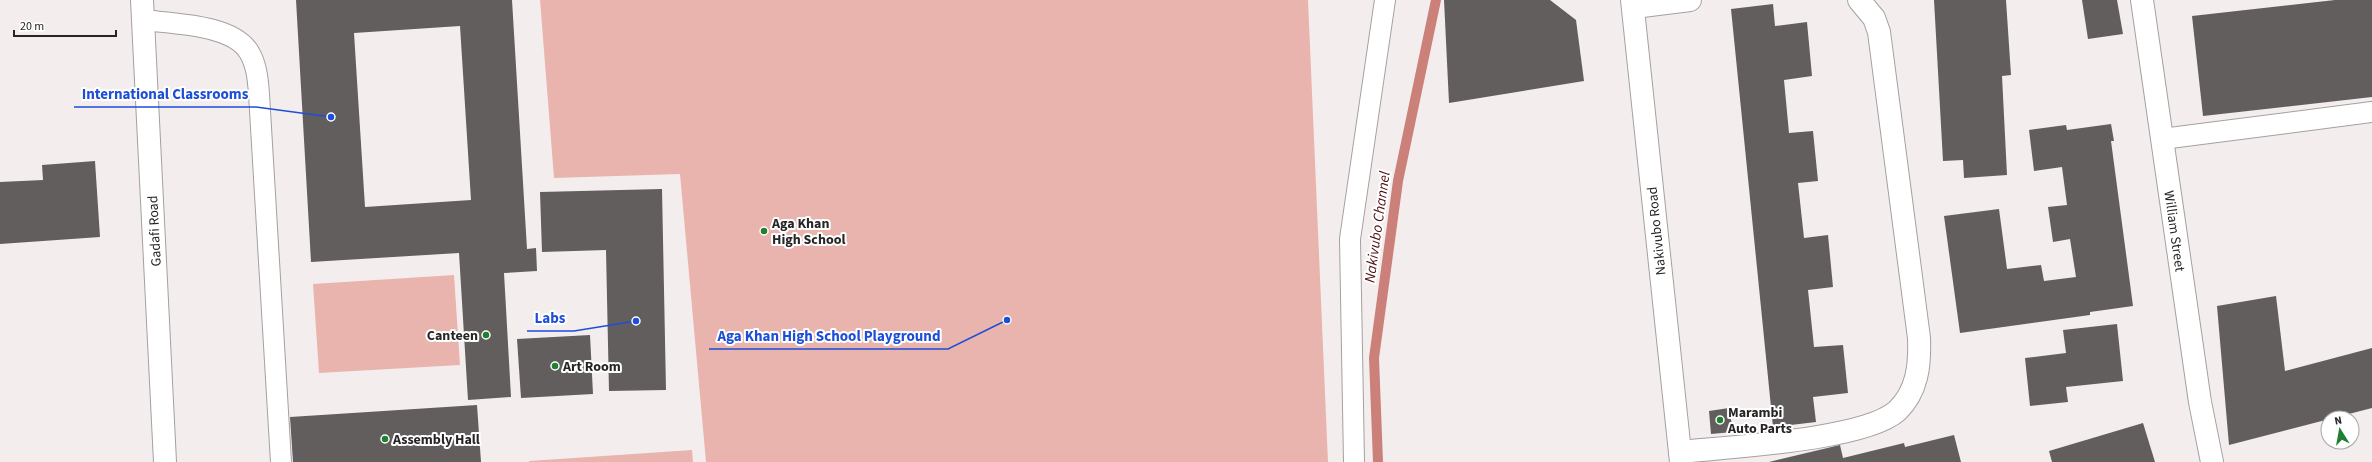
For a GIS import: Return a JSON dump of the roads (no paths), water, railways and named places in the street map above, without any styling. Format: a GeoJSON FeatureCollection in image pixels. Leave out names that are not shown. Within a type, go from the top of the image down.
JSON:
{"type":"FeatureCollection","features":[{"type":"Feature","properties":{"kind":"street"},"geometry":{"type":"LineString","coordinates":[[1633,3],[1690,0]]}},
{"type":"Feature","properties":{"kind":"street"},"geometry":{"type":"LineString","coordinates":[[1681,457],[1827,435],[1865,427],[1882,420],[1896,411],[1907,398],[1914,386],[1920,361],[1918,338],[1879,32],[1874,18],[1859,0]]}},
{"type":"Feature","properties":{"kind":"street","name":"William Street"},"geometry":{"type":"LineString","coordinates":[[2142,0],[2200,402],[2212,462]]}},
{"type":"Feature","properties":{"kind":"street","name":"Nakivubo Road"},"geometry":{"type":"LineString","coordinates":[[1633,3],[1652,201],[1681,457]]}},
{"type":"Feature","properties":{"kind":"street","name":"Gadafi Road"},"geometry":{"type":"LineString","coordinates":[[143,10],[165,462]]}},
{"type":"Feature","properties":{"kind":"lane"},"geometry":{"type":"LineString","coordinates":[[1354,462],[1350,239],[1385,0]]}},
{"type":"Feature","properties":{"kind":"lane"},"geometry":{"type":"LineString","coordinates":[[143,10],[227,34],[240,42],[249,52],[255,66],[259,94],[280,462]]}},
{"type":"Feature","properties":{"kind":"lane"},"geometry":{"type":"LineString","coordinates":[[2162,139],[2372,112]]}},
{"type":"Feature","properties":{"kind":"waterway","name":"Nakivubo Channel"},"geometry":{"type":"LineString","coordinates":[[1378,462],[1374,358],[1398,181],[1436,0]]}},
{"type":"Feature","properties":{"kind":"place","name":"International Classrooms"},"geometry":{"type":"Point","coordinates":[331,117]}},
{"type":"Feature","properties":{"kind":"place","name":"Aga Khan High School"},"geometry":{"type":"Point","coordinates":[764,231]}},
{"type":"Feature","properties":{"kind":"place","name":"Aga Khan High School Playground"},"geometry":{"type":"Point","coordinates":[1007,320]}},
{"type":"Feature","properties":{"kind":"place","name":"Labs"},"geometry":{"type":"Point","coordinates":[636,321]}},
{"type":"Feature","properties":{"kind":"place","name":"Canteen"},"geometry":{"type":"Point","coordinates":[486,335]}},
{"type":"Feature","properties":{"kind":"place","name":"Art Room"},"geometry":{"type":"Point","coordinates":[555,366]}},
{"type":"Feature","properties":{"kind":"place","name":"Marambi Auto Parts"},"geometry":{"type":"Point","coordinates":[1720,420]}},
{"type":"Feature","properties":{"kind":"place","name":"Assembly Hall"},"geometry":{"type":"Point","coordinates":[385,439]}}]}
